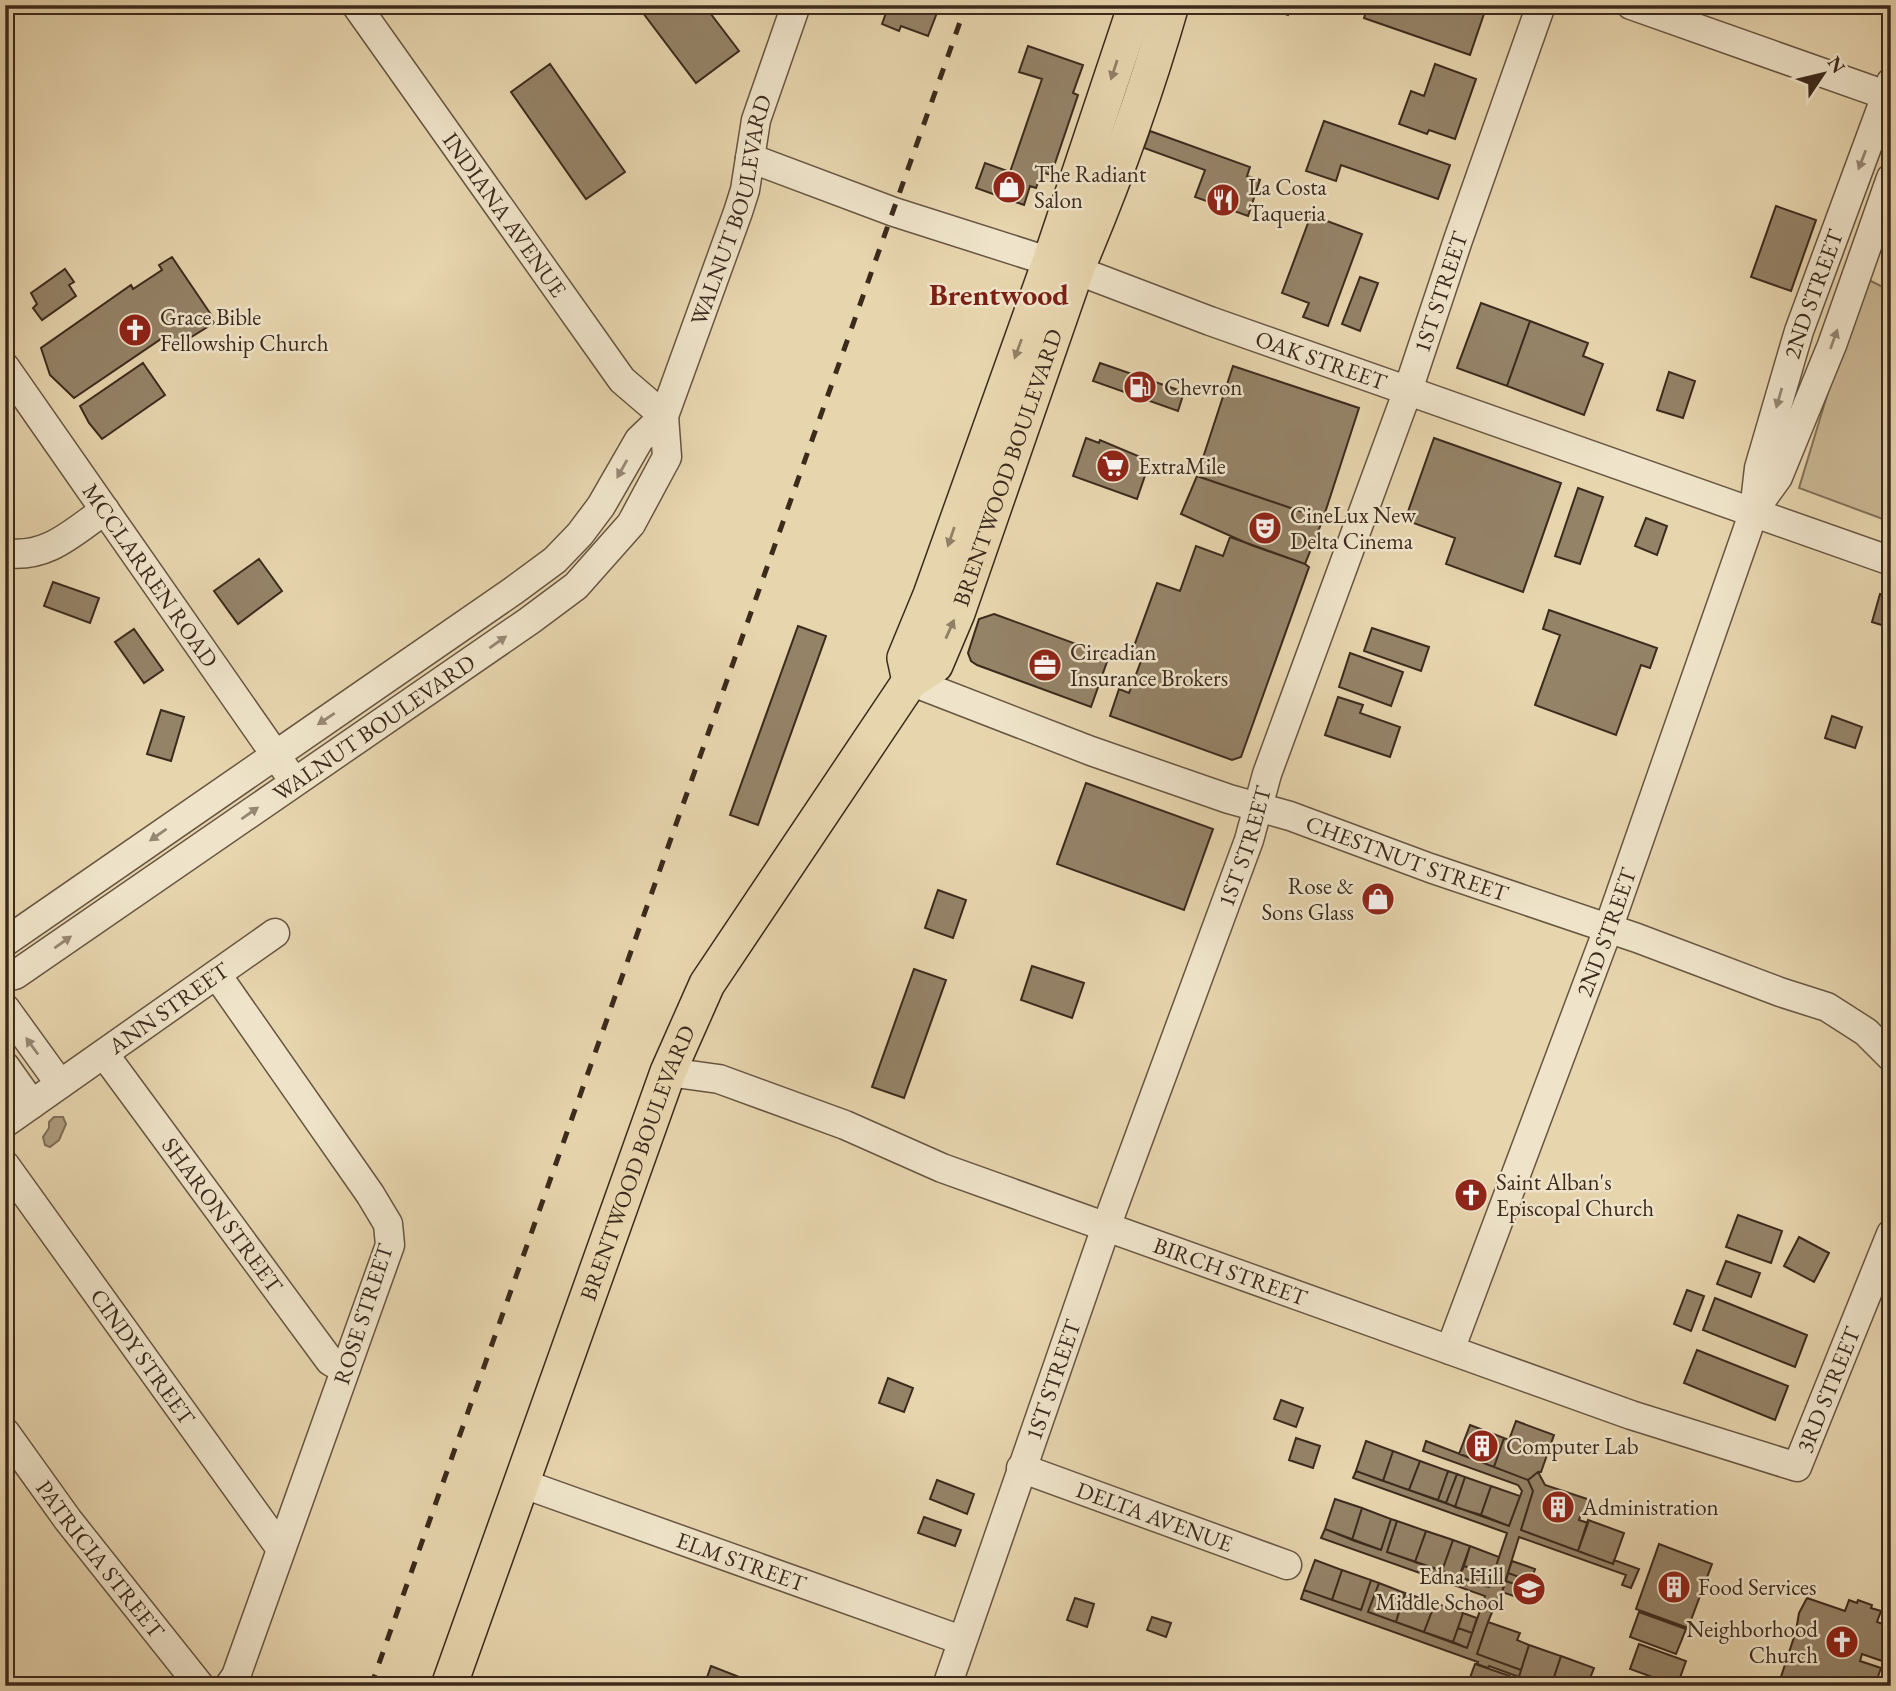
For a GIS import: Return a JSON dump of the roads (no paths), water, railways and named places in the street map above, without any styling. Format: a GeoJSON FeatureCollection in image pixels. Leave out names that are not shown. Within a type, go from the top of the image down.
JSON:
{"type":"FeatureCollection","features":[{"type":"Feature","properties":{"kind":"main road","name":"BRENTWOOD BOULEVARD"},"geometry":{"type":"LineString","coordinates":[[449,1686],[668,1072],[707,985],[910,681],[905,658],[1063,266],[1136,5]]}},
{"type":"Feature","properties":{"kind":"main road","name":"BRENTWOOD BOULEVARD"},"geometry":{"type":"LineString","coordinates":[[1063,266],[1095,225],[1150,73],[1171,5]]}},
{"type":"Feature","properties":{"kind":"street","name":"INDIANA AVENUE"},"geometry":{"type":"LineString","coordinates":[[356,5],[622,380],[664,416]]}},
{"type":"Feature","properties":{"kind":"street","name":"WALNUT BOULEVARD"},"geometry":{"type":"LineString","coordinates":[[5,975],[16,975],[529,621],[576,586],[631,524],[667,457],[664,416],[738,212],[745,190],[755,120],[796,5]]}},
{"type":"Feature","properties":{"kind":"street","name":"1ST STREET"},"geometry":{"type":"LineString","coordinates":[[947,1686],[1106,1227],[1249,840],[1268,774],[1408,390],[1541,5]]}},
{"type":"Feature","properties":{"kind":"street"},"geometry":{"type":"LineString","coordinates":[[1631,5],[1889,92]]}},
{"type":"Feature","properties":{"kind":"street","name":"2ND STREET"},"geometry":{"type":"LineString","coordinates":[[1450,1350],[1608,929],[1754,511],[1759,468],[1799,331],[1889,92]]}},
{"type":"Feature","properties":{"kind":"street","name":"OAK STREET"},"geometry":{"type":"LineString","coordinates":[[750,158],[894,212],[1063,266],[1891,561]]}},
{"type":"Feature","properties":{"kind":"street","name":"2ND STREET"},"geometry":{"type":"LineString","coordinates":[[1754,511],[1778,477],[1832,345],[1891,178]]}},
{"type":"Feature","properties":{"kind":"street","name":"MCCLARREN ROAD"},"geometry":{"type":"LineString","coordinates":[[5,367],[294,782]]}},
{"type":"Feature","properties":{"kind":"street","name":"WALNUT BOULEVARD"},"geometry":{"type":"LineString","coordinates":[[5,942],[513,591],[555,559],[580,534],[601,506],[639,440],[664,416]]}},
{"type":"Feature","properties":{"kind":"street"},"geometry":{"type":"LineString","coordinates":[[5,553],[22,555],[48,549],[105,510]]}},
{"type":"Feature","properties":{"kind":"street","name":"CHESTNUT STREET"},"geometry":{"type":"LineString","coordinates":[[910,681],[1091,751],[1229,799],[1290,816],[1430,868],[1828,1007],[1866,1032],[1891,1057]]}},
{"type":"Feature","properties":{"kind":"street","name":"ANN STREET"},"geometry":{"type":"LineString","coordinates":[[5,1123],[275,933]]}},
{"type":"Feature","properties":{"kind":"street","name":"ROSE STREET"},"geometry":{"type":"LineString","coordinates":[[217,975],[388,1224],[390,1245],[236,1676],[229,1686]]}},
{"type":"Feature","properties":{"kind":"street"},"geometry":{"type":"LineString","coordinates":[[5,1008],[60,1084]]}},
{"type":"Feature","properties":{"kind":"street","name":"SHARON STREET"},"geometry":{"type":"LineString","coordinates":[[104,1054],[330,1361],[345,1370]]}},
{"type":"Feature","properties":{"kind":"street"},"geometry":{"type":"LineString","coordinates":[[5,1066],[32,1104]]}},
{"type":"Feature","properties":{"kind":"street","name":"BIRCH STREET"},"geometry":{"type":"LineString","coordinates":[[668,1072],[719,1079],[845,1125],[942,1168],[1632,1415],[1797,1467]]}},
{"type":"Feature","properties":{"kind":"street","name":"CINDY STREET"},"geometry":{"type":"LineString","coordinates":[[5,1165],[281,1549]]}},
{"type":"Feature","properties":{"kind":"street","name":"3RD STREET"},"geometry":{"type":"LineString","coordinates":[[1797,1467],[1891,1234]]}},
{"type":"Feature","properties":{"kind":"street","name":"PATRICIA STREET"},"geometry":{"type":"LineString","coordinates":[[5,1432],[68,1520],[200,1686]]}},
{"type":"Feature","properties":{"kind":"street","name":"DELTA AVENUE"},"geometry":{"type":"LineString","coordinates":[[1021,1468],[1287,1565]]}},
{"type":"Feature","properties":{"kind":"street","name":"ELM STREET"},"geometry":{"type":"LineString","coordinates":[[521,1483],[961,1640]]}},
{"type":"Feature","properties":{"kind":"railway"},"geometry":{"type":"LineString","coordinates":[[371,1686],[966,5]]}},
{"type":"Feature","properties":{"kind":"place","name":"The Radiant Salon"},"geometry":{"type":"Point","coordinates":[1009,187]}},
{"type":"Feature","properties":{"kind":"place","name":"La Costa Taqueria"},"geometry":{"type":"Point","coordinates":[1223,200]}},
{"type":"Feature","properties":{"kind":"place","name":"Grace Bible Fellowship Church"},"geometry":{"type":"Point","coordinates":[135,330]}},
{"type":"Feature","properties":{"kind":"place","name":"Chevron"},"geometry":{"type":"Point","coordinates":[1140,387]}},
{"type":"Feature","properties":{"kind":"place","name":"ExtraMile"},"geometry":{"type":"Point","coordinates":[1113,466]}},
{"type":"Feature","properties":{"kind":"place","name":"CineLux New Delta Cinema"},"geometry":{"type":"Point","coordinates":[1265,528]}},
{"type":"Feature","properties":{"kind":"place","name":"Circadian Insurance Brokers"},"geometry":{"type":"Point","coordinates":[1045,665]}},
{"type":"Feature","properties":{"kind":"place","name":"Rose & Sons Glass"},"geometry":{"type":"Point","coordinates":[1378,899]}},
{"type":"Feature","properties":{"kind":"place","name":"Saint Alban's Episcopal Church"},"geometry":{"type":"Point","coordinates":[1471,1195]}},
{"type":"Feature","properties":{"kind":"place","name":"Computer Lab"},"geometry":{"type":"Point","coordinates":[1482,1446]}},
{"type":"Feature","properties":{"kind":"place","name":"Administration"},"geometry":{"type":"Point","coordinates":[1558,1507]}},
{"type":"Feature","properties":{"kind":"place","name":"Food Services"},"geometry":{"type":"Point","coordinates":[1674,1587]}},
{"type":"Feature","properties":{"kind":"place","name":"Edna Hill Middle School"},"geometry":{"type":"Point","coordinates":[1529,1589]}},
{"type":"Feature","properties":{"kind":"place","name":"Neighborhood Church"},"geometry":{"type":"Point","coordinates":[1842,1642]}},
{"type":"Feature","properties":{"kind":"district","name":"Brentwood"},"geometry":{"type":"Point","coordinates":[999,295]}}]}
